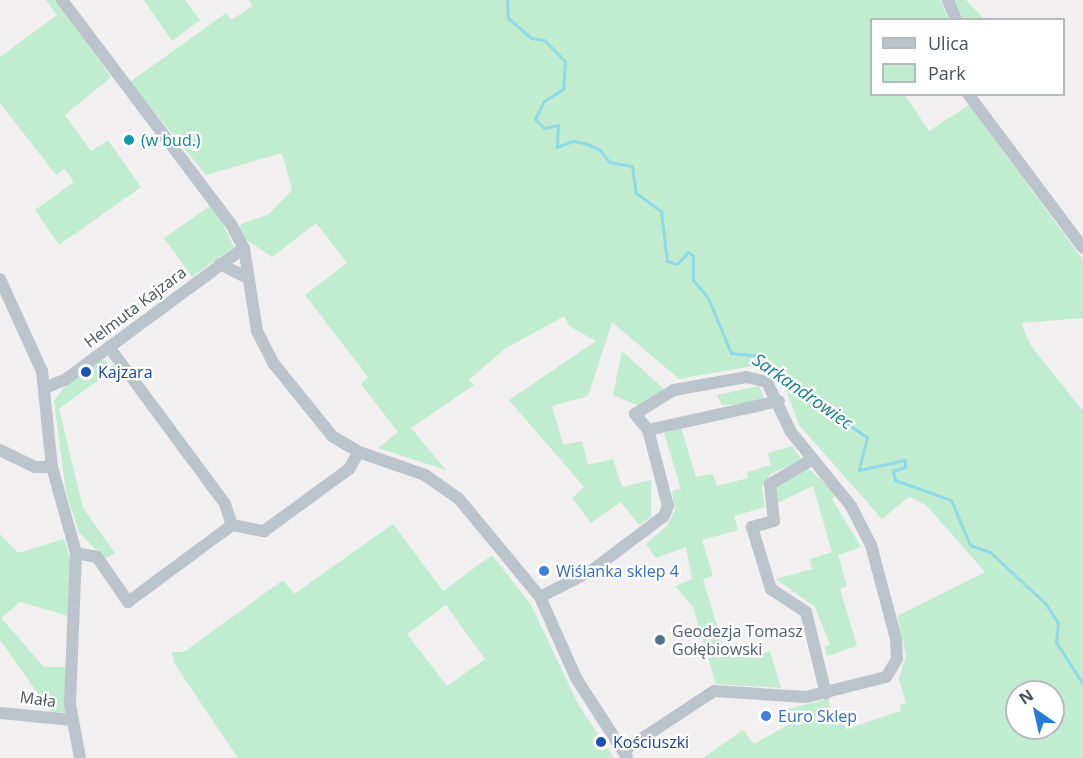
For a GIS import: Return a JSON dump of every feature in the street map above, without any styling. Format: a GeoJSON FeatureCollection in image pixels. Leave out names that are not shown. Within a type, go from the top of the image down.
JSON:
{"type":"FeatureCollection","features":[{"type":"Feature","properties":{"kind":"street"},"geometry":{"type":"LineString","coordinates":[[62,0],[198,177],[244,248],[257,332],[274,364],[332,436],[359,452],[425,475],[450,490],[540,597],[576,678],[625,755],[714,691],[728,688],[784,698],[826,694],[886,677],[897,659],[896,639],[871,545],[851,506],[791,432],[779,401],[767,381],[746,376],[674,390],[635,414],[648,430],[668,506],[664,516],[591,571],[540,597]]}},
{"type":"Feature","properties":{"kind":"street"},"geometry":{"type":"LineString","coordinates":[[948,0],[955,18]]}},
{"type":"Feature","properties":{"kind":"street"},"geometry":{"type":"LineString","coordinates":[[969,96],[1083,248]]}},
{"type":"Feature","properties":{"kind":"street","name":"Helmuta Kajzara"},"geometry":{"type":"LineString","coordinates":[[45,388],[109,347],[244,248]]}},
{"type":"Feature","properties":{"kind":"street"},"geometry":{"type":"LineString","coordinates":[[220,264],[247,278]]}},
{"type":"Feature","properties":{"kind":"street"},"geometry":{"type":"LineString","coordinates":[[0,279],[38,358],[45,388],[52,467],[76,553],[69,658],[72,720],[80,758]]}},
{"type":"Feature","properties":{"kind":"street"},"geometry":{"type":"LineString","coordinates":[[109,347],[225,504],[232,525]]}},
{"type":"Feature","properties":{"kind":"street"},"geometry":{"type":"LineString","coordinates":[[648,430],[779,401]]}},
{"type":"Feature","properties":{"kind":"street"},"geometry":{"type":"LineString","coordinates":[[0,450],[35,467],[52,467]]}},
{"type":"Feature","properties":{"kind":"street"},"geometry":{"type":"LineString","coordinates":[[76,553],[97,557],[128,602],[232,525],[264,531],[349,469],[359,452]]}},
{"type":"Feature","properties":{"kind":"street"},"geometry":{"type":"LineString","coordinates":[[813,459],[770,484],[774,521],[752,527],[771,589],[806,612],[826,694]]}},
{"type":"Feature","properties":{"kind":"street","name":"Mała"},"geometry":{"type":"LineString","coordinates":[[0,712],[72,720]]}},
{"type":"Feature","properties":{"kind":"green space"},"geometry":{"type":"Polygon","coordinates":[[[46,0],[57,0],[111,77],[65,115],[91,151],[108,140],[141,187],[59,245],[35,210],[74,182],[65,169],[56,175],[0,103],[0,57],[57,15],[46,0]]]}},
{"type":"Feature","properties":{"kind":"green space"},"geometry":{"type":"Polygon","coordinates":[[[144,0],[185,0],[200,20],[172,41],[144,0]]]}},
{"type":"Feature","properties":{"kind":"green space"},"geometry":{"type":"Polygon","coordinates":[[[249,0],[941,0],[948,18],[870,18],[870,96],[906,96],[929,131],[969,105],[1083,260],[1083,318],[1021,323],[1031,346],[1083,411],[1083,758],[703,758],[743,730],[754,744],[793,722],[787,709],[828,699],[835,724],[843,721],[846,729],[901,711],[900,705],[906,703],[899,679],[906,655],[897,616],[985,572],[926,505],[909,497],[882,519],[799,425],[784,384],[772,371],[753,366],[679,379],[612,322],[588,396],[552,406],[563,445],[582,441],[588,465],[613,459],[622,487],[651,480],[651,517],[639,525],[621,502],[591,523],[572,498],[584,487],[509,400],[596,341],[569,326],[564,316],[503,350],[469,380],[474,385],[411,428],[446,470],[378,448],[398,432],[361,384],[368,377],[305,295],[347,263],[316,223],[272,257],[244,238],[239,225],[269,214],[292,190],[282,153],[206,175],[130,82],[226,13],[231,20],[253,6],[249,0]]]}},
{"type":"Feature","properties":{"kind":"green space"},"geometry":{"type":"Polygon","coordinates":[[[953,0],[966,0],[983,18],[957,18],[953,0]]]}},
{"type":"Feature","properties":{"kind":"green space"},"geometry":{"type":"Polygon","coordinates":[[[213,204],[234,247],[192,277],[164,238],[213,204]]]}},
{"type":"Feature","properties":{"kind":"green space"},"geometry":{"type":"Polygon","coordinates":[[[622,351],[665,390],[639,406],[613,395],[622,351]]]}},
{"type":"Feature","properties":{"kind":"green space"},"geometry":{"type":"Polygon","coordinates":[[[101,359],[116,367],[59,409],[83,508],[115,553],[105,559],[79,532],[66,492],[54,401],[67,383],[101,359]]]}},
{"type":"Feature","properties":{"kind":"green space"},"geometry":{"type":"Polygon","coordinates":[[[759,386],[765,400],[751,404],[722,405],[717,395],[759,386]]]}},
{"type":"Feature","properties":{"kind":"green space"},"geometry":{"type":"Polygon","coordinates":[[[681,428],[696,477],[713,474],[717,486],[748,478],[747,472],[771,465],[768,453],[792,446],[802,460],[770,474],[762,487],[765,507],[734,516],[738,530],[702,540],[713,576],[703,579],[725,653],[742,648],[746,658],[770,651],[781,688],[716,684],[693,607],[675,586],[692,579],[686,547],[656,558],[646,544],[667,526],[675,510],[672,491],[681,489],[664,433],[681,428]]]}},
{"type":"Feature","properties":{"kind":"green space"},"geometry":{"type":"Polygon","coordinates":[[[808,468],[837,494],[832,499],[861,547],[838,555],[847,586],[840,589],[857,646],[827,656],[825,647],[830,645],[815,607],[776,579],[812,569],[810,559],[832,552],[813,486],[775,504],[774,483],[808,468]]]}},
{"type":"Feature","properties":{"kind":"green space"},"geometry":{"type":"Polygon","coordinates":[[[393,524],[443,591],[492,555],[531,605],[578,704],[614,758],[238,758],[174,663],[172,652],[184,652],[283,580],[294,594],[393,524]],[[446,605],[407,634],[447,686],[485,659],[446,605]]]}},
{"type":"Feature","properties":{"kind":"green space"},"geometry":{"type":"Polygon","coordinates":[[[0,534],[18,553],[64,539],[71,562],[72,617],[20,602],[1,618],[44,667],[65,667],[68,713],[51,712],[0,640],[0,534]]]}},
{"type":"Feature","properties":{"kind":"waterway","name":"Sarkandrowiec"},"geometry":{"type":"LineString","coordinates":[[507,0],[508,18],[531,38],[544,40],[565,61],[563,89],[544,101],[535,119],[544,128],[558,125],[557,147],[573,141],[584,143],[599,149],[609,162],[632,166],[636,193],[661,211],[667,261],[677,264],[688,252],[693,256],[693,280],[708,298],[731,353],[758,356],[792,387],[867,437],[859,470],[905,460],[905,467],[893,471],[895,480],[951,500],[970,545],[990,552],[1046,604],[1058,623],[1056,642],[1083,684]]}},
{"type":"Feature","properties":{"kind":"place","name":"(w bud.)"},"geometry":{"type":"Point","coordinates":[129,140]}},
{"type":"Feature","properties":{"kind":"place","name":"Kajzara"},"geometry":{"type":"Point","coordinates":[86,372]}},
{"type":"Feature","properties":{"kind":"place","name":"Wiślanka sklep 4"},"geometry":{"type":"Point","coordinates":[544,571]}},
{"type":"Feature","properties":{"kind":"place","name":"Geodezja Tomasz Gołębiowski"},"geometry":{"type":"Point","coordinates":[660,640]}},
{"type":"Feature","properties":{"kind":"place","name":"Euro Sklep"},"geometry":{"type":"Point","coordinates":[766,716]}},
{"type":"Feature","properties":{"kind":"place","name":"Kościuszki"},"geometry":{"type":"Point","coordinates":[601,742]}}]}
